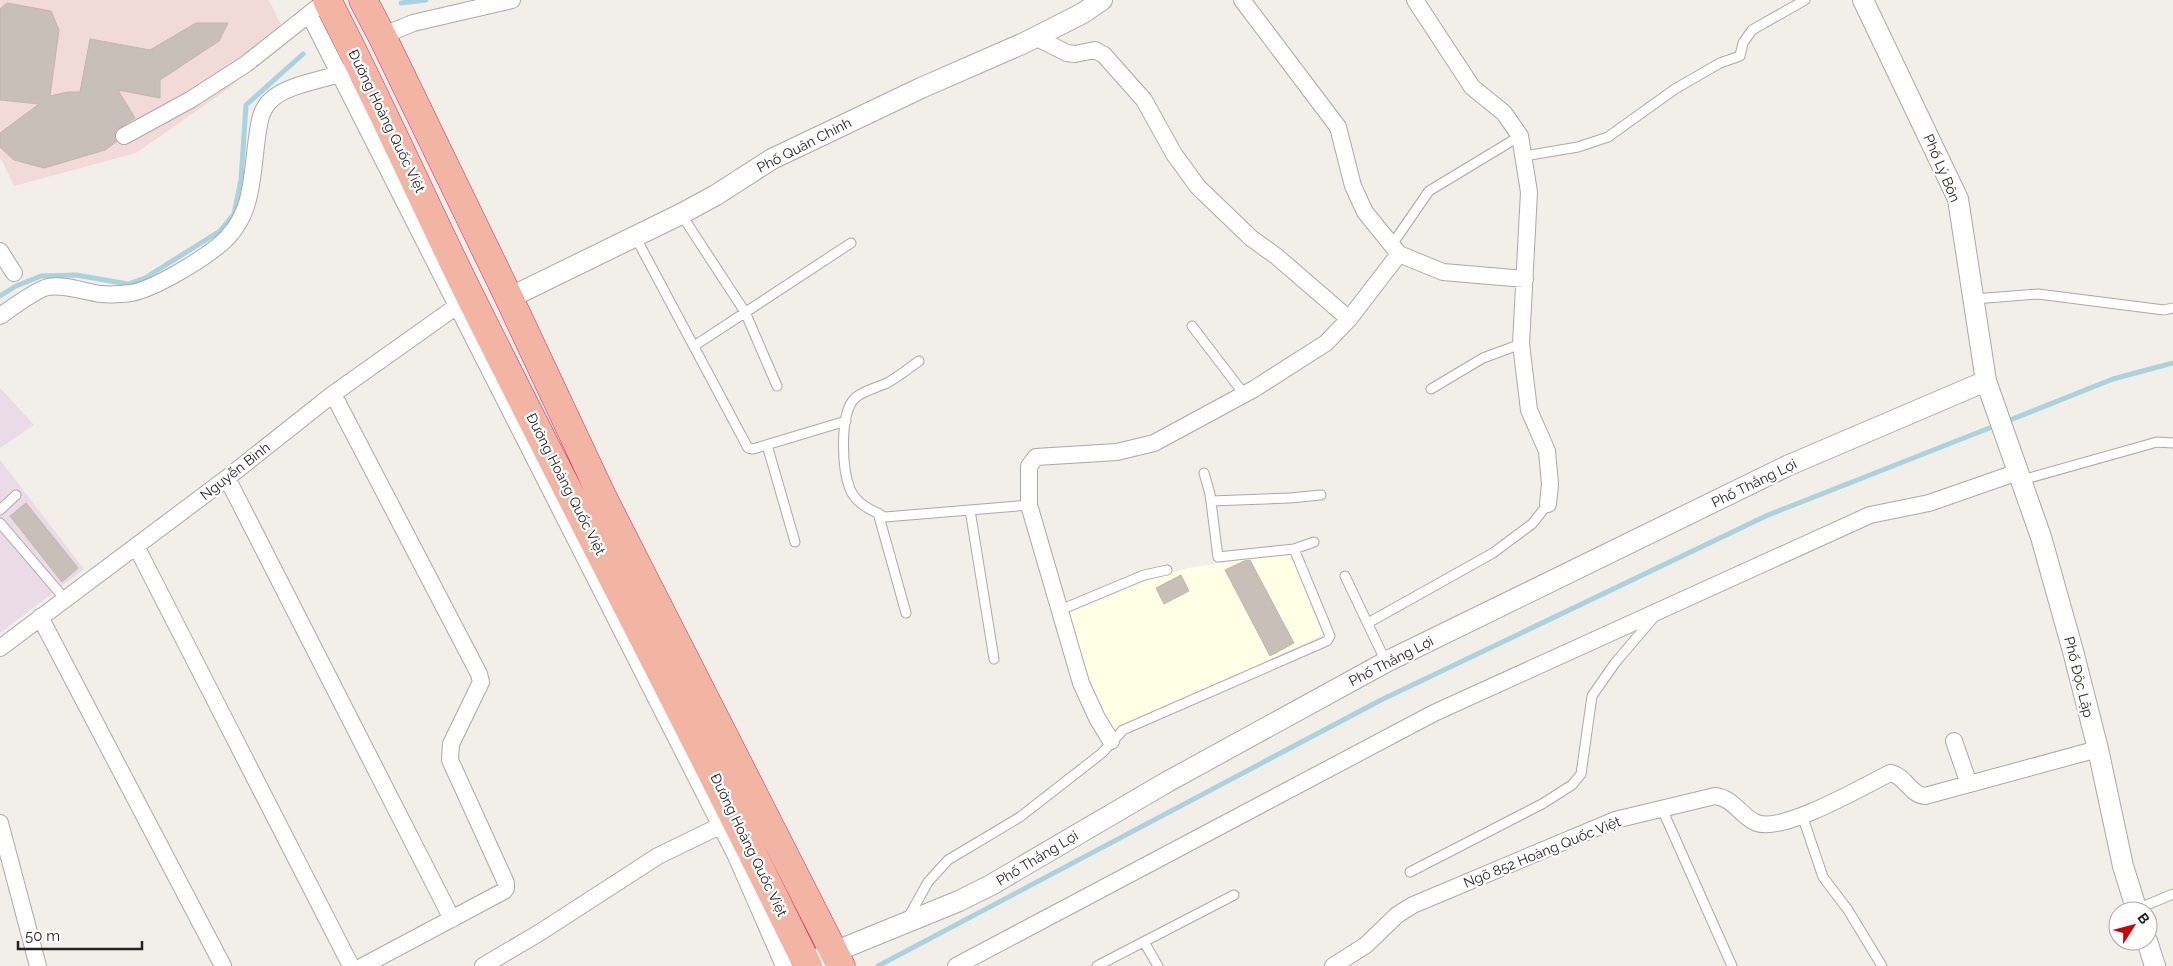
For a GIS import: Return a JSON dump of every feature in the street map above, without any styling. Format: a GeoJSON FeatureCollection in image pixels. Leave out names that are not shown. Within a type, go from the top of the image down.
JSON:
{"type":"FeatureCollection","features":[{"type":"Feature","properties":{"kind":"highway","name":"Đường Hoàng Quốc Việt"},"geometry":{"type":"LineString","coordinates":[[362,0],[382,36],[509,298],[602,496],[837,959]]}},
{"type":"Feature","properties":{"kind":"highway","name":"Đường Hoàng Quốc Việt"},"geometry":{"type":"LineString","coordinates":[[321,5],[350,70],[463,301],[801,965]]}},
{"type":"Feature","properties":{"kind":"street"},"geometry":{"type":"LineString","coordinates":[[382,36],[413,23],[512,0]]}},
{"type":"Feature","properties":{"kind":"street","name":"Phố Quân Chính"},"geometry":{"type":"LineString","coordinates":[[509,298],[636,238],[716,195],[772,159],[1034,37],[1083,13],[1102,0]]}},
{"type":"Feature","properties":{"kind":"street"},"geometry":{"type":"LineString","coordinates":[[1242,0],[1338,127],[1353,186],[1365,212],[1395,250],[1443,272],[1525,280]]}},
{"type":"Feature","properties":{"kind":"street","name":"Phố Lý Bôn"},"geometry":{"type":"LineString","coordinates":[[1863,0],[1954,187],[1958,199],[1986,381],[2009,447]]}},
{"type":"Feature","properties":{"kind":"street"},"geometry":{"type":"LineString","coordinates":[[1421,2],[1472,87],[1504,113],[1520,136],[1528,192],[1521,344],[1529,410],[1547,451],[1550,484],[1548,504]]}},
{"type":"Feature","properties":{"kind":"street"},"geometry":{"type":"LineString","coordinates":[[124,136],[190,100],[246,64],[321,5]]}},
{"type":"Feature","properties":{"kind":"street"},"geometry":{"type":"LineString","coordinates":[[1034,37],[1067,53],[1075,54],[1095,50],[1104,55],[1144,100],[1174,154],[1198,187],[1251,238],[1276,256],[1349,319]]}},
{"type":"Feature","properties":{"kind":"street"},"geometry":{"type":"LineString","coordinates":[[0,316],[47,287],[78,289],[102,294],[132,292],[159,283],[215,248],[232,235],[239,226],[251,189],[260,116],[270,100],[290,88],[350,70]]}},
{"type":"Feature","properties":{"kind":"street"},"geometry":{"type":"LineString","coordinates":[[1112,741],[1097,718],[1081,683],[1029,505],[1029,466],[1036,457],[1117,452],[1154,443],[1244,394],[1326,343],[1349,319],[1395,250]]}},
{"type":"Feature","properties":{"kind":"street"},"geometry":{"type":"LineString","coordinates":[[0,251],[14,273]]}},
{"type":"Feature","properties":{"kind":"street","name":"Nguyễn Bình"},"geometry":{"type":"LineString","coordinates":[[0,648],[227,478],[333,394],[463,301]]}},
{"type":"Feature","properties":{"kind":"street","name":"Phố Thắng Lợi"},"geometry":{"type":"LineString","coordinates":[[801,965],[837,959],[905,922],[959,901],[991,885],[1167,782],[1386,662],[1787,466],[1986,381]]}},
{"type":"Feature","properties":{"kind":"street"},"geometry":{"type":"LineString","coordinates":[[333,394],[479,674],[481,682],[451,744],[450,760],[506,888],[504,891],[363,966]]}},
{"type":"Feature","properties":{"kind":"street","name":"Phố Độc Lập"},"geometry":{"type":"LineString","coordinates":[[2009,447],[2044,546],[2098,749],[2123,866],[2134,901]]}},
{"type":"Feature","properties":{"kind":"street"},"geometry":{"type":"LineString","coordinates":[[956,966],[1434,713],[1662,608],[1870,515],[1928,503],[2020,476]]}},
{"type":"Feature","properties":{"kind":"street"},"geometry":{"type":"LineString","coordinates":[[227,478],[452,919]]}},
{"type":"Feature","properties":{"kind":"street"},"geometry":{"type":"LineString","coordinates":[[136,546],[351,966]]}},
{"type":"Feature","properties":{"kind":"street"},"geometry":{"type":"LineString","coordinates":[[40,617],[223,966]]}},
{"type":"Feature","properties":{"kind":"street"},"geometry":{"type":"LineString","coordinates":[[1954,741],[1969,784]]}},
{"type":"Feature","properties":{"kind":"street","name":"Ngõ 852 Hoàng Quốc Việt"},"geometry":{"type":"LineString","coordinates":[[1333,966],[1366,945],[1398,915],[1413,905],[1587,830],[1615,820],[1715,796],[1730,801],[1757,823],[1770,826],[1802,815],[1890,773],[1897,776],[1915,793],[1925,796],[2098,749]]}},
{"type":"Feature","properties":{"kind":"street"},"geometry":{"type":"LineString","coordinates":[[482,966],[539,933],[658,856],[728,822]]}},
{"type":"Feature","properties":{"kind":"street"},"geometry":{"type":"LineString","coordinates":[[0,823],[38,966]]}},
{"type":"Feature","properties":{"kind":"street"},"geometry":{"type":"LineString","coordinates":[[2150,951],[2154,966]]}},
{"type":"Feature","properties":{"kind":"lane"},"geometry":{"type":"LineString","coordinates":[[1524,156],[1578,147],[1608,137],[1674,89],[1720,63],[1740,56],[1743,43],[1752,30],[1805,0]]}},
{"type":"Feature","properties":{"kind":"lane"},"geometry":{"type":"LineString","coordinates":[[1395,250],[1429,191],[1520,136]]}},
{"type":"Feature","properties":{"kind":"lane"},"geometry":{"type":"LineString","coordinates":[[681,214],[745,312],[777,386]]}},
{"type":"Feature","properties":{"kind":"lane"},"geometry":{"type":"LineString","coordinates":[[636,238],[748,448],[753,449],[846,421]]}},
{"type":"Feature","properties":{"kind":"lane"},"geometry":{"type":"LineString","coordinates":[[694,346],[851,243]]}},
{"type":"Feature","properties":{"kind":"lane"},"geometry":{"type":"LineString","coordinates":[[1974,299],[2038,294],[2164,310],[2173,308]]}},
{"type":"Feature","properties":{"kind":"lane"},"geometry":{"type":"LineString","coordinates":[[1192,326],[1244,394]]}},
{"type":"Feature","properties":{"kind":"lane"},"geometry":{"type":"LineString","coordinates":[[1431,389],[1483,358],[1521,344]]}},
{"type":"Feature","properties":{"kind":"lane"},"geometry":{"type":"LineString","coordinates":[[919,361],[889,381],[855,398],[846,421],[844,438],[844,466],[850,489],[868,509],[885,517],[1029,505]]}},
{"type":"Feature","properties":{"kind":"lane"},"geometry":{"type":"LineString","coordinates":[[2020,476],[2136,449],[2157,442],[2173,443]]}},
{"type":"Feature","properties":{"kind":"lane"},"geometry":{"type":"LineString","coordinates":[[767,445],[795,542]]}},
{"type":"Feature","properties":{"kind":"lane"},"geometry":{"type":"LineString","coordinates":[[1204,473],[1211,501],[1218,557],[1294,548],[1314,542]]}},
{"type":"Feature","properties":{"kind":"lane"},"geometry":{"type":"LineString","coordinates":[[0,510],[16,494]]}},
{"type":"Feature","properties":{"kind":"lane"},"geometry":{"type":"LineString","coordinates":[[1211,501],[1321,495]]}},
{"type":"Feature","properties":{"kind":"lane"},"geometry":{"type":"LineString","coordinates":[[1368,623],[1493,553],[1532,524],[1548,504]]}},
{"type":"Feature","properties":{"kind":"lane"},"geometry":{"type":"LineString","coordinates":[[970,510],[994,659]]}},
{"type":"Feature","properties":{"kind":"lane"},"geometry":{"type":"LineString","coordinates":[[878,513],[906,613]]}},
{"type":"Feature","properties":{"kind":"lane"},"geometry":{"type":"LineString","coordinates":[[0,523],[65,599]]}},
{"type":"Feature","properties":{"kind":"lane"},"geometry":{"type":"LineString","coordinates":[[905,922],[928,882],[948,860],[1020,817],[1102,753],[1123,730],[1327,641],[1330,636],[1294,548]]}},
{"type":"Feature","properties":{"kind":"lane"},"geometry":{"type":"LineString","coordinates":[[1060,610],[1144,575],[1167,570]]}},
{"type":"Feature","properties":{"kind":"lane"},"geometry":{"type":"LineString","coordinates":[[1345,576],[1386,662]]}},
{"type":"Feature","properties":{"kind":"lane"},"geometry":{"type":"LineString","coordinates":[[1410,872],[1542,804],[1572,785],[1581,774],[1592,696],[1615,663],[1662,608]]}},
{"type":"Feature","properties":{"kind":"lane"},"geometry":{"type":"LineString","coordinates":[[1662,809],[1732,966]]}},
{"type":"Feature","properties":{"kind":"lane"},"geometry":{"type":"LineString","coordinates":[[1802,815],[1823,877],[1848,910],[1882,966]]}},
{"type":"Feature","properties":{"kind":"lane"},"geometry":{"type":"LineString","coordinates":[[2157,901],[2173,894]]}},
{"type":"Feature","properties":{"kind":"lane"},"geometry":{"type":"LineString","coordinates":[[1097,966],[1234,895]]}},
{"type":"Feature","properties":{"kind":"lane"},"geometry":{"type":"LineString","coordinates":[[1144,942],[1158,966]]}},
{"type":"Feature","properties":{"kind":"shaded area"},"geometry":{"type":"Polygon","coordinates":[[[0,0],[269,0],[282,27],[231,87],[136,153],[14,186],[0,157],[0,0]]]}},
{"type":"Feature","properties":{"kind":"shaded area"},"geometry":{"type":"Polygon","coordinates":[[[0,388],[34,425],[0,448],[0,388]]]}},
{"type":"Feature","properties":{"kind":"shaded area"},"geometry":{"type":"Polygon","coordinates":[[[0,460],[84,569],[0,633],[0,460]]]}},
{"type":"Feature","properties":{"kind":"shaded area"},"geometry":{"type":"Polygon","coordinates":[[[1290,552],[1322,633],[1318,637],[1113,730],[1106,726],[1067,614],[1144,582],[1188,568],[1290,552]]]}},
{"type":"Feature","properties":{"kind":"building"},"geometry":{"type":"Polygon","coordinates":[[[7,3],[51,11],[59,30],[50,96],[67,92],[80,92],[90,39],[150,50],[196,23],[228,23],[219,41],[160,80],[160,98],[118,90],[135,118],[116,130],[114,136],[116,142],[105,150],[44,168],[14,160],[0,147],[0,133],[39,104],[0,100],[0,9],[7,3]]]}},
{"type":"Feature","properties":{"kind":"building"},"geometry":{"type":"Polygon","coordinates":[[[26,503],[78,568],[62,582],[10,516],[26,503]]]}},
{"type":"Feature","properties":{"kind":"building"},"geometry":{"type":"Polygon","coordinates":[[[1250,560],[1294,643],[1270,656],[1225,570],[1250,560]]]}},
{"type":"Feature","properties":{"kind":"building"},"geometry":{"type":"Polygon","coordinates":[[[1181,575],[1189,591],[1164,604],[1156,588],[1181,575]]]}},
{"type":"Feature","properties":{"kind":"waterway"},"geometry":{"type":"LineString","coordinates":[[401,3],[426,0]]}},
{"type":"Feature","properties":{"kind":"waterway"},"geometry":{"type":"LineString","coordinates":[[0,296],[16,286],[41,276],[76,275],[128,284],[145,278],[220,231],[234,214],[241,180],[246,105],[303,54]]}},
{"type":"Feature","properties":{"kind":"waterway"},"geometry":{"type":"LineString","coordinates":[[2005,422],[2113,379],[2173,363]]}},
{"type":"Feature","properties":{"kind":"waterway"},"geometry":{"type":"LineString","coordinates":[[878,966],[1381,700],[1768,515],[1997,425]]}}]}
